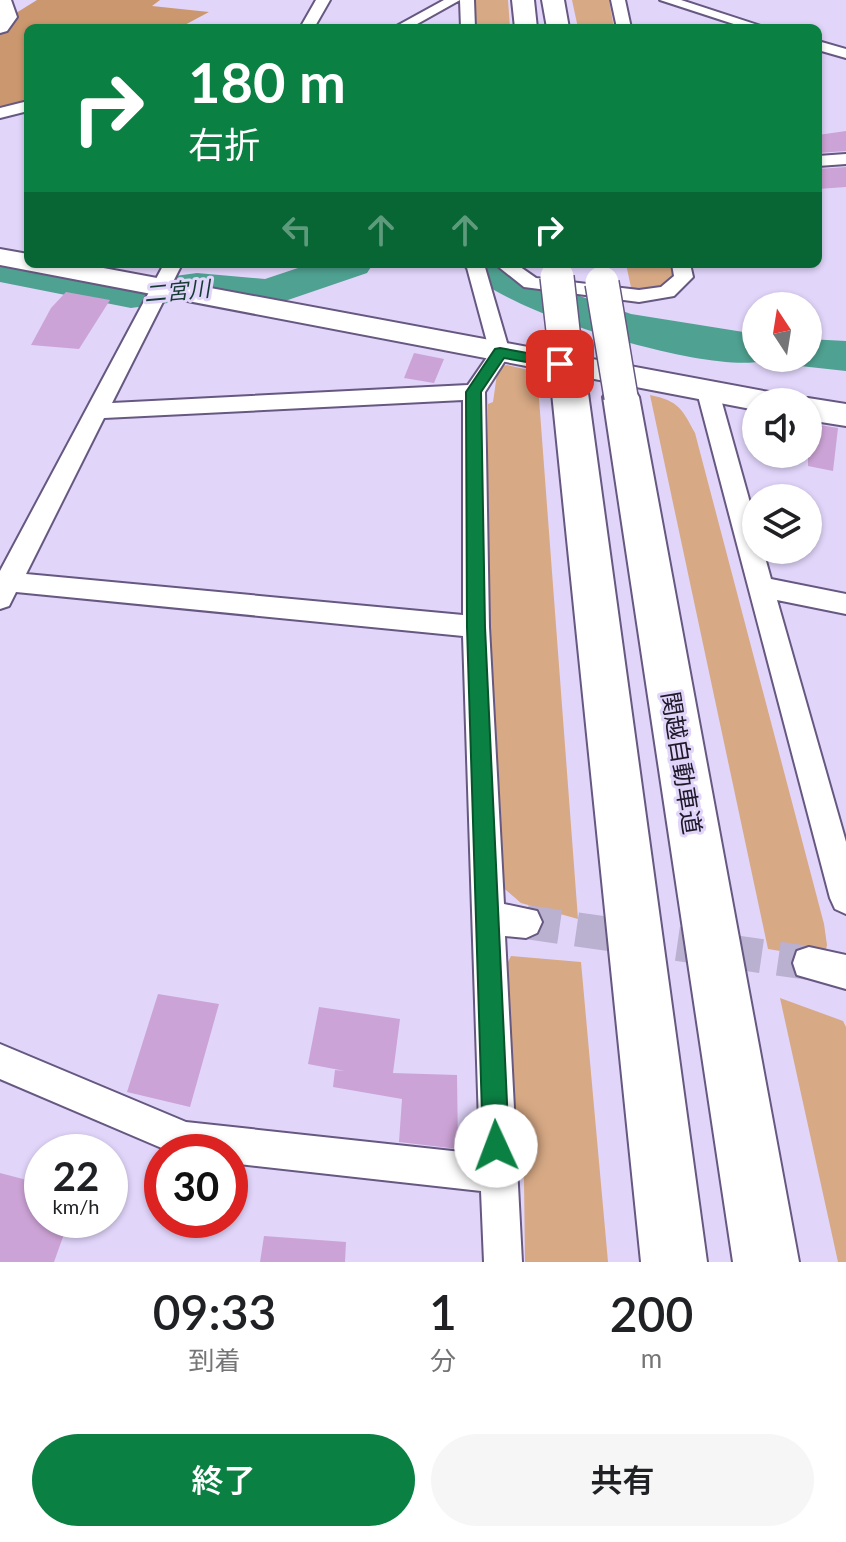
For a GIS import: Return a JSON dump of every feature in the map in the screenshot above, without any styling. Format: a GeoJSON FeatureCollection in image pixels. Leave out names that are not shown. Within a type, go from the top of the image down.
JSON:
{"type":"FeatureCollection","features":[{"type":"Feature","properties":{"kind":"highway"},"geometry":{"type":"LineString","coordinates":[[523,0],[526,24]]}},
{"type":"Feature","properties":{"kind":"highway"},"geometry":{"type":"LineString","coordinates":[[553,0],[557,24]]}},
{"type":"Feature","properties":{"kind":"highway"},"geometry":{"type":"LineString","coordinates":[[556,270],[649,1078],[674,1262]]}},
{"type":"Feature","properties":{"kind":"highway","name":"関越自動車道"},"geometry":{"type":"LineString","coordinates":[[600,273],[766,1262]]}},
{"type":"Feature","properties":{"kind":"street"},"geometry":{"type":"LineString","coordinates":[[0,27],[7,17],[1,0]]}},
{"type":"Feature","properties":{"kind":"street"},"geometry":{"type":"LineString","coordinates":[[309,24],[323,0]]}},
{"type":"Feature","properties":{"kind":"street"},"geometry":{"type":"LineString","coordinates":[[408,24],[454,0]]}},
{"type":"Feature","properties":{"kind":"street"},"geometry":{"type":"LineString","coordinates":[[467,0],[468,24]]}},
{"type":"Feature","properties":{"kind":"street"},"geometry":{"type":"LineString","coordinates":[[618,0],[623,24]]}},
{"type":"Feature","properties":{"kind":"street"},"geometry":{"type":"LineString","coordinates":[[667,0],[747,24]]}},
{"type":"Feature","properties":{"kind":"street"},"geometry":{"type":"LineString","coordinates":[[822,46],[846,54]]}},
{"type":"Feature","properties":{"kind":"street"},"geometry":{"type":"LineString","coordinates":[[0,113],[24,107]]}},
{"type":"Feature","properties":{"kind":"street"},"geometry":{"type":"LineString","coordinates":[[822,161],[846,159]]}},
{"type":"Feature","properties":{"kind":"street"},"geometry":{"type":"LineString","coordinates":[[0,257],[24,261]]}},
{"type":"Feature","properties":{"kind":"street"},"geometry":{"type":"LineString","coordinates":[[81,268],[168,276],[500,353],[742,398]]}},
{"type":"Feature","properties":{"kind":"street"},"geometry":{"type":"LineString","coordinates":[[476,268],[500,353],[474,392],[476,627],[503,1262]]}},
{"type":"Feature","properties":{"kind":"street"},"geometry":{"type":"LineString","coordinates":[[510,268],[531,283],[639,296],[667,292],[684,277],[682,268]]}},
{"type":"Feature","properties":{"kind":"street"},"geometry":{"type":"LineString","coordinates":[[168,276],[3,587],[476,627]]}},
{"type":"Feature","properties":{"kind":"street"},"geometry":{"type":"LineString","coordinates":[[96,411],[474,392]]}},
{"type":"Feature","properties":{"kind":"street"},"geometry":{"type":"LineString","coordinates":[[708,392],[764,587],[846,898]]}},
{"type":"Feature","properties":{"kind":"street"},"geometry":{"type":"LineString","coordinates":[[822,411],[846,415]]}},
{"type":"Feature","properties":{"kind":"street"},"geometry":{"type":"LineString","coordinates":[[764,587],[846,604]]}},
{"type":"Feature","properties":{"kind":"street"},"geometry":{"type":"LineString","coordinates":[[488,918],[526,922]]}},
{"type":"Feature","properties":{"kind":"street"},"geometry":{"type":"LineString","coordinates":[[809,963],[846,972]]}},
{"type":"Feature","properties":{"kind":"street"},"geometry":{"type":"LineString","coordinates":[[0,1061],[186,1140],[497,1174]]}},
{"type":"Feature","properties":{"kind":"shaded area"},"geometry":{"type":"Polygon","coordinates":[[[37,0],[160,0],[152,6],[209,12],[186,24],[24,24],[24,111],[0,116],[0,23],[37,0]]]}},
{"type":"Feature","properties":{"kind":"shaded area"},"geometry":{"type":"Polygon","coordinates":[[[473,0],[508,0],[510,24],[476,24],[473,0]]]}},
{"type":"Feature","properties":{"kind":"shaded area"},"geometry":{"type":"Polygon","coordinates":[[[572,0],[609,0],[613,24],[577,24],[572,0]]]}},
{"type":"Feature","properties":{"kind":"shaded area"},"geometry":{"type":"Polygon","coordinates":[[[627,268],[671,268],[674,282],[666,289],[632,292],[627,268]]]}},
{"type":"Feature","properties":{"kind":"shaded area"},"geometry":{"type":"Polygon","coordinates":[[[507,365],[537,372],[578,919],[521,903],[500,885],[488,621],[488,404],[493,402],[498,367],[507,365]]]}},
{"type":"Feature","properties":{"kind":"shaded area"},"geometry":{"type":"Polygon","coordinates":[[[650,395],[674,403],[695,433],[824,924],[827,945],[824,958],[768,949],[650,395]]]}},
{"type":"Feature","properties":{"kind":"shaded area"},"geometry":{"type":"Polygon","coordinates":[[[511,956],[581,962],[608,1262],[525,1262],[524,1180],[510,1088],[500,978],[511,956]]]}},
{"type":"Feature","properties":{"kind":"shaded area"},"geometry":{"type":"Polygon","coordinates":[[[780,998],[843,1021],[846,1027],[846,1262],[838,1262],[780,998]]]}},
{"type":"Feature","properties":{"kind":"building"},"geometry":{"type":"Polygon","coordinates":[[[846,131],[846,151],[822,153],[822,134],[846,131]]]}},
{"type":"Feature","properties":{"kind":"building"},"geometry":{"type":"Polygon","coordinates":[[[846,167],[846,187],[822,189],[822,169],[846,167]]]}},
{"type":"Feature","properties":{"kind":"building"},"geometry":{"type":"Polygon","coordinates":[[[66,292],[110,300],[79,349],[31,345],[51,308],[66,292]]]}},
{"type":"Feature","properties":{"kind":"building"},"geometry":{"type":"Polygon","coordinates":[[[414,353],[444,359],[434,383],[404,378],[414,353]]]}},
{"type":"Feature","properties":{"kind":"building"},"geometry":{"type":"Polygon","coordinates":[[[822,425],[838,428],[833,471],[818,468],[822,468],[822,425]]]}},
{"type":"Feature","properties":{"kind":"building"},"geometry":{"type":"Polygon","coordinates":[[[158,994],[219,1004],[190,1107],[127,1092],[158,994]]]}},
{"type":"Feature","properties":{"kind":"building"},"geometry":{"type":"Polygon","coordinates":[[[319,1007],[400,1019],[393,1073],[457,1075],[458,1149],[399,1142],[402,1099],[333,1087],[335,1070],[345,1071],[308,1064],[319,1007]]]}},
{"type":"Feature","properties":{"kind":"building"},"geometry":{"type":"Polygon","coordinates":[[[0,1173],[24,1179],[24,1238],[63,1238],[54,1262],[0,1262],[0,1173]]]}},
{"type":"Feature","properties":{"kind":"building"},"geometry":{"type":"Polygon","coordinates":[[[264,1236],[346,1242],[345,1262],[260,1262],[264,1236]]]}},
{"type":"Feature","properties":{"kind":"waterway","name":"二宮川"},"geometry":{"type":"LineString","coordinates":[[0,269],[131,295],[197,286],[243,293],[269,292],[340,268]]}},
{"type":"Feature","properties":{"kind":"waterway","name":"二宮川"},"geometry":{"type":"LineString","coordinates":[[489,268],[534,293],[593,317],[674,338],[742,347]]}},
{"type":"Feature","properties":{"kind":"waterway","name":"二宮川"},"geometry":{"type":"LineString","coordinates":[[822,355],[846,356]]}},
{"type":"Feature","properties":{"kind":"tunnel"},"geometry":{"type":"LineString","coordinates":[[526,922],[809,963]]}},
{"type":"Feature","properties":{"kind":"route"},"geometry":{"type":"LineString","coordinates":[[496,1146],[476,627],[474,392],[500,353],[560,364]]}}]}
